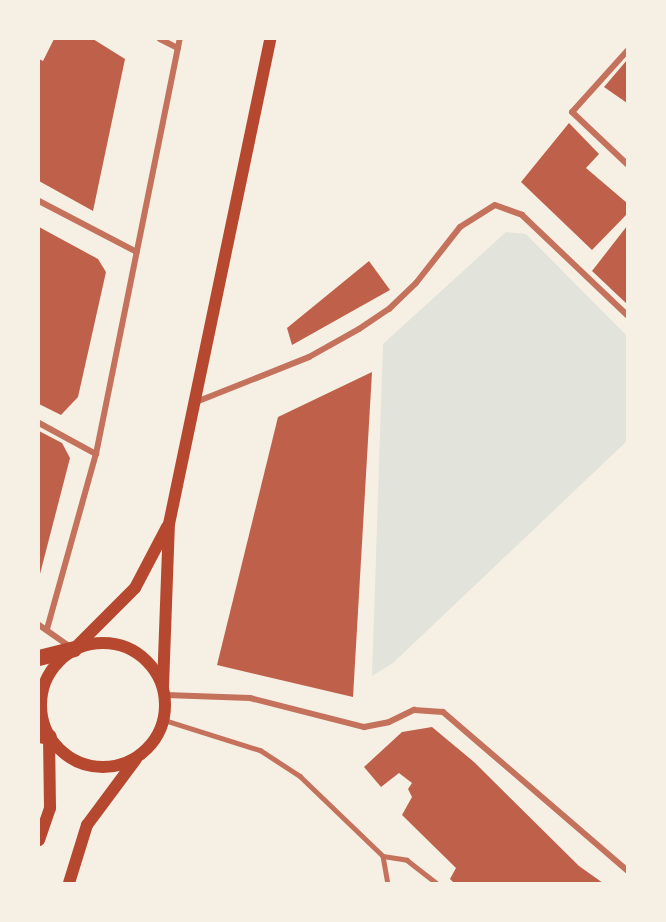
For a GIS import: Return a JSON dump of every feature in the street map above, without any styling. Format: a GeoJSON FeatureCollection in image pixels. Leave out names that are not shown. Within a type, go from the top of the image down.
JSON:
{"type":"FeatureCollection","features":[{"type":"Feature","properties":{"kind":"highway"},"geometry":{"type":"LineString","coordinates":[[39,658],[74,649]]}},
{"type":"Feature","properties":{"kind":"main road"},"geometry":{"type":"LineString","coordinates":[[69,883],[87,825],[139,756],[150,746],[164,720],[169,524],[270,39]]}},
{"type":"Feature","properties":{"kind":"main road"},"geometry":{"type":"LineString","coordinates":[[39,840],[50,808],[42,719],[43,688],[58,661],[74,649],[135,588],[169,524]]}},
{"type":"Feature","properties":{"kind":"main road"},"geometry":{"type":"LineString","coordinates":[[74,649],[91,643],[127,646],[156,669],[165,691]]}},
{"type":"Feature","properties":{"kind":"main road"},"geometry":{"type":"LineString","coordinates":[[44,736],[63,753],[80,763],[100,767],[121,765],[139,756]]}},
{"type":"Feature","properties":{"kind":"street"},"geometry":{"type":"LineString","coordinates":[[160,39],[178,48]]}},
{"type":"Feature","properties":{"kind":"street"},"geometry":{"type":"LineString","coordinates":[[47,630],[96,454],[180,39]]}},
{"type":"Feature","properties":{"kind":"street"},"geometry":{"type":"LineString","coordinates":[[627,51],[572,112],[627,164]]}},
{"type":"Feature","properties":{"kind":"street"},"geometry":{"type":"LineString","coordinates":[[39,201],[137,252]]}},
{"type":"Feature","properties":{"kind":"street"},"geometry":{"type":"LineString","coordinates":[[195,402],[309,357],[359,329],[389,309],[416,283],[460,227],[495,205],[522,215],[627,315]]}},
{"type":"Feature","properties":{"kind":"street"},"geometry":{"type":"LineString","coordinates":[[39,423],[96,454]]}},
{"type":"Feature","properties":{"kind":"street"},"geometry":{"type":"LineString","coordinates":[[39,626],[74,649]]}},
{"type":"Feature","properties":{"kind":"street"},"geometry":{"type":"LineString","coordinates":[[165,691],[250,698],[364,727],[389,722],[414,710],[443,712],[627,870]]}},
{"type":"Feature","properties":{"kind":"lane"},"geometry":{"type":"LineString","coordinates":[[164,720],[238,742],[281,762],[318,791],[383,856],[388,883]]}},
{"type":"Feature","properties":{"kind":"lane"},"geometry":{"type":"LineString","coordinates":[[383,856],[407,860],[436,883]]}},
{"type":"Feature","properties":{"kind":"shaded area"},"geometry":{"type":"Polygon","coordinates":[[[506,232],[526,234],[627,336],[627,441],[393,663],[372,676],[383,344],[506,232]]]}},
{"type":"Feature","properties":{"kind":"building"},"geometry":{"type":"Polygon","coordinates":[[[54,39],[93,39],[125,59],[93,211],[39,181],[39,59],[43,61],[54,39]]]}},
{"type":"Feature","properties":{"kind":"building"},"geometry":{"type":"Polygon","coordinates":[[[627,60],[627,103],[604,87],[627,60]]]}},
{"type":"Feature","properties":{"kind":"building"},"geometry":{"type":"Polygon","coordinates":[[[569,123],[599,154],[586,168],[627,203],[627,214],[592,250],[521,182],[569,123]]]}},
{"type":"Feature","properties":{"kind":"building"},"geometry":{"type":"Polygon","coordinates":[[[627,226],[627,304],[592,271],[627,226]]]}},
{"type":"Feature","properties":{"kind":"building"},"geometry":{"type":"Polygon","coordinates":[[[39,227],[98,259],[106,272],[78,397],[61,415],[39,404],[39,227]]]}},
{"type":"Feature","properties":{"kind":"building"},"geometry":{"type":"Polygon","coordinates":[[[369,261],[390,290],[292,345],[287,328],[369,261]]]}},
{"type":"Feature","properties":{"kind":"building"},"geometry":{"type":"Polygon","coordinates":[[[372,372],[353,697],[217,665],[278,417],[372,372]]]}},
{"type":"Feature","properties":{"kind":"building"},"geometry":{"type":"Polygon","coordinates":[[[39,431],[62,443],[70,458],[40,574],[39,431]]]}},
{"type":"Feature","properties":{"kind":"building"},"geometry":{"type":"Polygon","coordinates":[[[432,727],[474,762],[579,866],[603,883],[454,883],[450,879],[456,868],[402,815],[412,797],[408,789],[412,783],[399,773],[381,787],[364,767],[402,732],[432,727]]]}}]}
